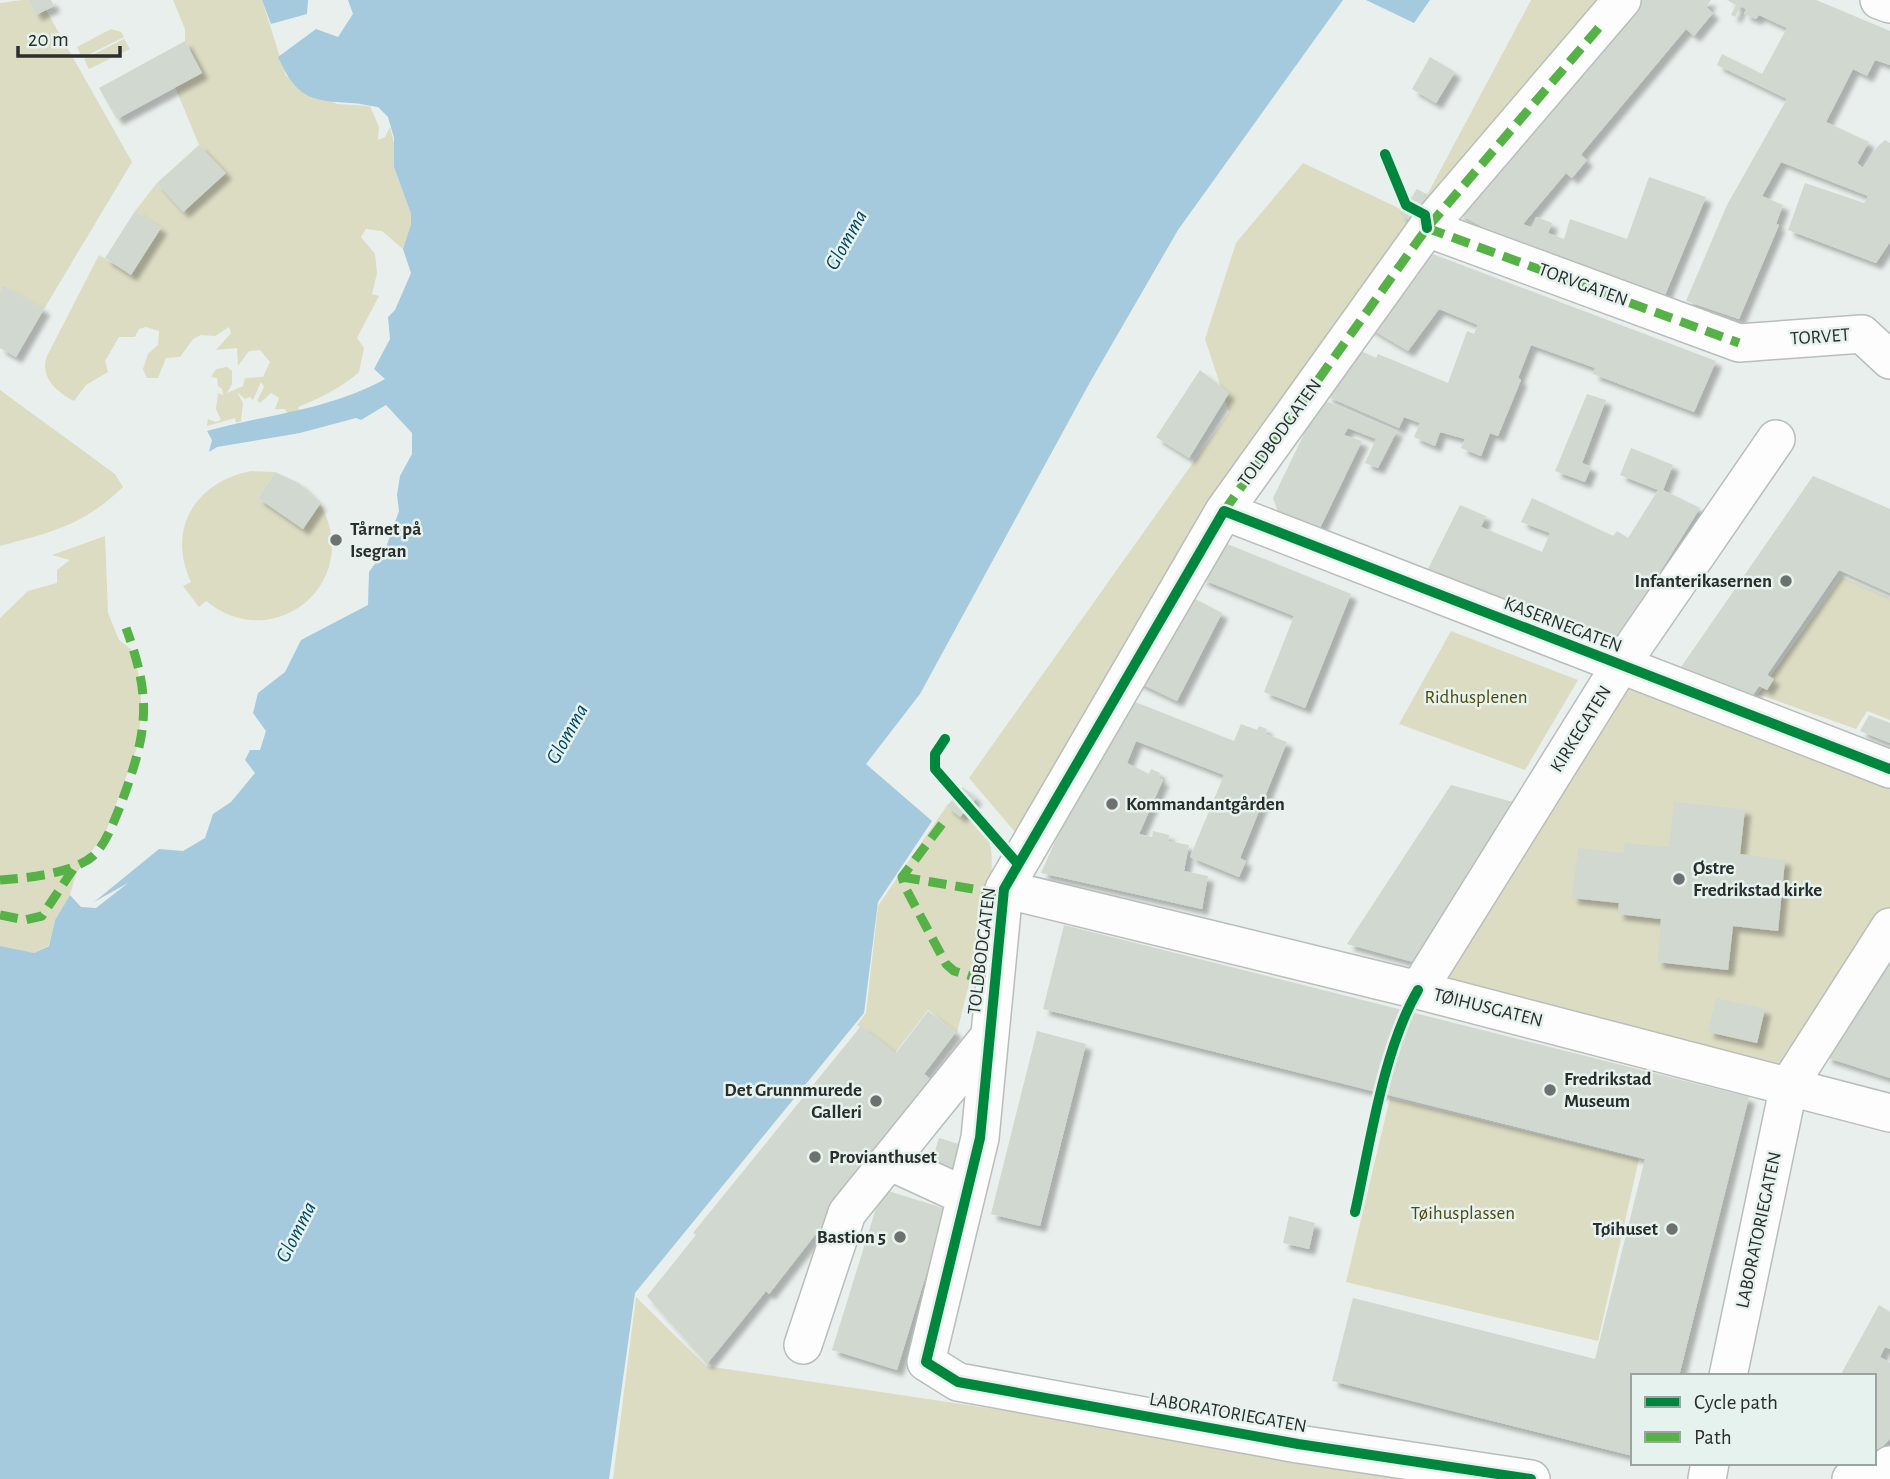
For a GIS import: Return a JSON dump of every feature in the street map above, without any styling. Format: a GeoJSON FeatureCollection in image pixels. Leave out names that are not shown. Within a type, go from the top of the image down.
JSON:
{"type":"FeatureCollection","features":[{"type":"Feature","properties":{"kind":"street"},"geometry":{"type":"LineString","coordinates":[[1879,0],[1890,4]]}},
{"type":"Feature","properties":{"kind":"street","name":"TOLDBODGATEN"},"geometry":{"type":"LineString","coordinates":[[926,1362],[979,1138],[1004,889],[1224,511],[1427,228],[1612,12]]}},
{"type":"Feature","properties":{"kind":"street","name":"TORVGATEN"},"geometry":{"type":"LineString","coordinates":[[1427,228],[1739,342]]}},
{"type":"Feature","properties":{"kind":"street","name":"TORVET"},"geometry":{"type":"LineString","coordinates":[[1739,342],[1862,334],[1890,360]]}},
{"type":"Feature","properties":{"kind":"street","name":"KIRKEGATEN"},"geometry":{"type":"LineString","coordinates":[[1418,990],[1620,666],[1776,439]]}},
{"type":"Feature","properties":{"kind":"street","name":"KASERNEGATEN"},"geometry":{"type":"LineString","coordinates":[[1224,511],[1890,769]]}},
{"type":"Feature","properties":{"kind":"street","name":"TØIHUSGATEN"},"geometry":{"type":"LineString","coordinates":[[1004,889],[1418,990],[1890,1113]]}},
{"type":"Feature","properties":{"kind":"street"},"geometry":{"type":"LineString","coordinates":[[1790,1085],[1890,927]]}},
{"type":"Feature","properties":{"kind":"street"},"geometry":{"type":"LineString","coordinates":[[803,1345],[847,1213],[989,1037]]}},
{"type":"Feature","properties":{"kind":"street","name":"LABORATORIEGATEN"},"geometry":{"type":"LineString","coordinates":[[1728,1374],[1790,1085]]}},
{"type":"Feature","properties":{"kind":"street"},"geometry":{"type":"LineString","coordinates":[[889,1161],[965,1196]]}},
{"type":"Feature","properties":{"kind":"street","name":"LABORATORIEGATEN"},"geometry":{"type":"LineString","coordinates":[[926,1362],[958,1382],[1298,1444],[1531,1479]]}},
{"type":"Feature","properties":{"kind":"street"},"geometry":{"type":"LineString","coordinates":[[1851,1479],[1882,1474],[1890,1465]]}},
{"type":"Feature","properties":{"kind":"green space"},"geometry":{"type":"Polygon","coordinates":[[[29,0],[36,15],[46,10],[132,162],[44,309],[3,285],[0,290],[0,3],[29,0]]]}},
{"type":"Feature","properties":{"kind":"green space"},"geometry":{"type":"Polygon","coordinates":[[[173,0],[262,0],[286,76],[337,104],[370,106],[379,127],[378,140],[385,137],[390,127],[396,151],[394,167],[411,214],[411,224],[403,249],[382,231],[366,229],[361,237],[375,254],[377,273],[372,294],[379,296],[357,338],[364,348],[359,372],[331,392],[298,407],[300,412],[288,414],[285,409],[275,409],[279,398],[271,393],[260,403],[257,401],[264,387],[261,382],[253,400],[250,397],[245,399],[237,392],[243,403],[241,421],[236,423],[235,418],[207,426],[208,419],[216,422],[221,420],[216,409],[218,393],[223,395],[222,389],[218,386],[217,378],[211,377],[216,369],[227,367],[232,371],[232,384],[227,393],[243,386],[245,378],[263,377],[270,362],[260,350],[249,351],[238,366],[237,348],[216,350],[231,333],[229,327],[215,336],[201,335],[193,339],[180,357],[166,358],[158,378],[147,378],[143,369],[148,354],[158,345],[159,331],[146,327],[139,329],[135,337],[119,337],[105,361],[108,372],[86,385],[74,401],[55,388],[47,377],[47,356],[99,255],[131,274],[161,228],[135,211],[157,183],[184,212],[225,173],[199,145],[175,87],[202,73],[185,41],[185,29],[173,0]]]}},
{"type":"Feature","properties":{"kind":"green space"},"geometry":{"type":"Polygon","coordinates":[[[1531,0],[1596,0],[1597,5],[1419,210],[1531,0]]]}},
{"type":"Feature","properties":{"kind":"green space"},"geometry":{"type":"Polygon","coordinates":[[[111,29],[121,32],[124,37],[82,58],[77,47],[111,29]]]}},
{"type":"Feature","properties":{"kind":"green space"},"geometry":{"type":"Polygon","coordinates":[[[124,39],[130,49],[89,69],[84,59],[124,39]]]}},
{"type":"Feature","properties":{"kind":"green space"},"geometry":{"type":"Polygon","coordinates":[[[1303,163],[1424,220],[1215,502],[1015,832],[969,778],[1229,412],[1205,339],[1236,243],[1303,163]]]}},
{"type":"Feature","properties":{"kind":"green space"},"geometry":{"type":"Polygon","coordinates":[[[0,390],[115,474],[123,487],[94,511],[66,526],[0,546],[0,390]]]}},
{"type":"Feature","properties":{"kind":"green space"},"geometry":{"type":"Polygon","coordinates":[[[251,471],[275,472],[258,498],[303,529],[320,504],[331,533],[331,560],[322,583],[305,602],[284,615],[259,620],[232,616],[206,601],[199,607],[183,586],[191,582],[184,562],[182,543],[184,526],[191,510],[215,485],[251,471]]]}},
{"type":"Feature","properties":{"kind":"green space"},"geometry":{"type":"Polygon","coordinates":[[[105,536],[108,613],[119,640],[131,649],[138,672],[142,709],[137,747],[107,829],[76,874],[70,895],[55,920],[49,945],[34,953],[3,949],[0,946],[0,618],[28,591],[57,583],[57,570],[70,560],[52,555],[105,536]]]}},
{"type":"Feature","properties":{"kind":"green space"},"geometry":{"type":"Polygon","coordinates":[[[1842,577],[1890,598],[1890,720],[1867,711],[1856,729],[1758,694],[1842,577]]]}},
{"type":"Feature","properties":{"kind":"green space","name":"Ridhusplenen"},"geometry":{"type":"Polygon","coordinates":[[[1451,631],[1578,680],[1525,770],[1399,724],[1451,631]]]}},
{"type":"Feature","properties":{"kind":"green space"},"geometry":{"type":"Polygon","coordinates":[[[1625,676],[1890,780],[1890,913],[1790,1078],[1430,984],[1625,676]]]}},
{"type":"Feature","properties":{"kind":"green space"},"geometry":{"type":"Polygon","coordinates":[[[948,804],[978,826],[990,845],[990,884],[981,937],[957,1033],[928,1010],[895,1053],[857,1025],[866,1013],[878,906],[948,804]]]}},
{"type":"Feature","properties":{"kind":"green space","name":"Tøihusplassen"},"geometry":{"type":"Polygon","coordinates":[[[1390,1098],[1639,1159],[1598,1341],[1346,1282],[1390,1098]]]}},
{"type":"Feature","properties":{"kind":"green space"},"geometry":{"type":"Polygon","coordinates":[[[636,1297],[706,1366],[1466,1479],[613,1479],[636,1297]]]}},
{"type":"Feature","properties":{"kind":"water"},"geometry":{"type":"Polygon","coordinates":[[[262,0],[308,0],[307,14],[271,24],[262,0]]]}},
{"type":"Feature","properties":{"kind":"water","name":"Glomma"},"geometry":{"type":"Polygon","coordinates":[[[348,0],[1343,0],[1178,230],[1089,384],[920,694],[866,764],[932,821],[878,902],[864,1013],[635,1293],[609,1479],[0,1479],[0,946],[34,953],[49,946],[55,920],[70,895],[81,907],[96,908],[128,883],[94,902],[159,849],[183,851],[205,838],[213,814],[231,802],[255,773],[245,760],[250,750],[260,750],[266,731],[253,713],[258,693],[285,672],[301,640],[368,605],[369,572],[385,550],[399,511],[397,495],[400,476],[412,454],[412,433],[386,405],[361,420],[356,418],[300,433],[217,447],[209,452],[212,440],[207,431],[320,405],[385,379],[374,369],[390,339],[388,317],[395,310],[411,273],[403,249],[411,224],[411,214],[394,167],[394,138],[388,117],[378,107],[324,101],[306,94],[291,81],[278,57],[316,29],[338,37],[353,14],[348,0]]]}},
{"type":"Feature","properties":{"kind":"water"},"geometry":{"type":"Polygon","coordinates":[[[1366,0],[1430,0],[1414,23],[1366,0]]]}},
{"type":"Feature","properties":{"kind":"building"},"geometry":{"type":"Polygon","coordinates":[[[29,0],[51,0],[54,6],[36,15],[29,0]]]}},
{"type":"Feature","properties":{"kind":"building"},"geometry":{"type":"Polygon","coordinates":[[[1639,0],[1711,0],[1706,7],[1713,13],[1694,36],[1686,29],[1583,152],[1581,155],[1587,160],[1572,178],[1566,173],[1523,224],[1532,228],[1536,217],[1552,223],[1548,233],[1564,239],[1570,219],[1627,239],[1649,177],[1706,197],[1665,295],[1508,241],[1457,213],[1639,0]]]}},
{"type":"Feature","properties":{"kind":"building"},"geometry":{"type":"Polygon","coordinates":[[[1727,0],[1816,0],[1890,31],[1890,65],[1875,60],[1867,76],[1853,69],[1826,122],[1869,142],[1857,163],[1863,168],[1878,146],[1885,140],[1890,143],[1890,242],[1876,263],[1788,230],[1805,183],[1864,203],[1868,196],[1781,162],[1762,196],[1783,205],[1776,224],[1779,225],[1739,319],[1686,301],[1727,205],[1787,99],[1717,65],[1722,54],[1762,74],[1787,28],[1759,15],[1756,19],[1744,14],[1746,9],[1741,6],[1735,17],[1731,15],[1736,5],[1727,0]]]}},
{"type":"Feature","properties":{"kind":"building"},"geometry":{"type":"Polygon","coordinates":[[[185,41],[202,73],[117,119],[99,88],[185,41]]]}},
{"type":"Feature","properties":{"kind":"building"},"geometry":{"type":"Polygon","coordinates":[[[1430,57],[1455,72],[1436,103],[1412,89],[1430,57]]]}},
{"type":"Feature","properties":{"kind":"building"},"geometry":{"type":"Polygon","coordinates":[[[199,145],[226,173],[183,212],[157,183],[199,145]]]}},
{"type":"Feature","properties":{"kind":"building"},"geometry":{"type":"Polygon","coordinates":[[[1417,189],[1428,195],[1412,222],[1400,214],[1417,189]]]}},
{"type":"Feature","properties":{"kind":"building"},"geometry":{"type":"Polygon","coordinates":[[[135,211],[161,228],[131,275],[105,258],[135,211]]]}},
{"type":"Feature","properties":{"kind":"building"},"geometry":{"type":"Polygon","coordinates":[[[1422,250],[1716,361],[1694,412],[1593,374],[1595,368],[1531,345],[1518,378],[1521,380],[1498,436],[1490,433],[1481,456],[1461,448],[1465,439],[1440,432],[1435,446],[1414,437],[1420,423],[1404,417],[1399,428],[1326,396],[1354,348],[1376,358],[1378,354],[1448,383],[1467,331],[1474,334],[1478,325],[1439,309],[1408,351],[1366,326],[1422,250]]]}},
{"type":"Feature","properties":{"kind":"building"},"geometry":{"type":"Polygon","coordinates":[[[3,285],[44,309],[16,357],[0,348],[0,290],[3,285]]]}},
{"type":"Feature","properties":{"kind":"building"},"geometry":{"type":"Polygon","coordinates":[[[1200,370],[1229,393],[1189,458],[1156,437],[1200,370]]]}},
{"type":"Feature","properties":{"kind":"building"},"geometry":{"type":"Polygon","coordinates":[[[1587,394],[1606,400],[1582,463],[1591,467],[1585,482],[1555,471],[1587,394]]]}},
{"type":"Feature","properties":{"kind":"building"},"geometry":{"type":"Polygon","coordinates":[[[1321,399],[1397,431],[1378,468],[1365,463],[1376,439],[1348,428],[1344,435],[1362,441],[1319,530],[1279,514],[1273,498],[1321,399]]]}},
{"type":"Feature","properties":{"kind":"building"},"geometry":{"type":"Polygon","coordinates":[[[1631,448],[1673,465],[1663,490],[1700,508],[1615,644],[1427,571],[1460,505],[1486,516],[1481,527],[1542,552],[1550,533],[1521,522],[1532,498],[1613,536],[1617,531],[1628,538],[1658,490],[1620,475],[1631,448]]]}},
{"type":"Feature","properties":{"kind":"building"},"geometry":{"type":"Polygon","coordinates":[[[275,472],[299,483],[320,504],[303,529],[258,498],[275,472]]]}},
{"type":"Feature","properties":{"kind":"building","name":"Infanterikasernen"},"geometry":{"type":"Polygon","coordinates":[[[1813,476],[1890,509],[1890,593],[1839,570],[1767,675],[1774,679],[1767,690],[1759,686],[1751,698],[1679,670],[1813,476]]]}},
{"type":"Feature","properties":{"kind":"building"},"geometry":{"type":"Polygon","coordinates":[[[1217,540],[1351,594],[1305,708],[1264,692],[1294,616],[1201,579],[1217,540]]]}},
{"type":"Feature","properties":{"kind":"building"},"geometry":{"type":"Polygon","coordinates":[[[1195,599],[1222,613],[1177,701],[1131,679],[1167,612],[1195,599]]]}},
{"type":"Feature","properties":{"kind":"building","name":"Kommandantgården"},"geometry":{"type":"Polygon","coordinates":[[[1120,696],[1234,741],[1241,724],[1257,730],[1259,726],[1267,729],[1265,734],[1287,742],[1240,858],[1246,861],[1239,877],[1190,857],[1224,775],[1136,741],[1127,763],[1149,774],[1151,769],[1160,773],[1158,777],[1163,780],[1139,834],[1152,837],[1153,831],[1169,835],[1168,841],[1189,845],[1184,871],[1208,876],[1202,909],[1041,873],[1120,696]]]}},
{"type":"Feature","properties":{"kind":"building"},"geometry":{"type":"Polygon","coordinates":[[[1869,715],[1890,723],[1890,743],[1860,731],[1869,715]]]}},
{"type":"Feature","properties":{"kind":"building"},"geometry":{"type":"Polygon","coordinates":[[[1451,785],[1513,802],[1413,962],[1347,944],[1451,785]]]}},
{"type":"Feature","properties":{"kind":"building"},"geometry":{"type":"Polygon","coordinates":[[[963,787],[976,798],[960,817],[947,806],[963,787]]]}},
{"type":"Feature","properties":{"kind":"building","name":"Østre Fredrikstad kirke"},"geometry":{"type":"Polygon","coordinates":[[[1674,802],[1745,809],[1740,854],[1785,860],[1778,931],[1733,926],[1728,970],[1657,962],[1661,919],[1618,914],[1619,903],[1572,898],[1578,848],[1624,853],[1625,843],[1669,847],[1674,802]]]}},
{"type":"Feature","properties":{"kind":"building","name":"Tøihuset"},"geometry":{"type":"Polygon","coordinates":[[[1064,925],[1749,1097],[1680,1374],[1631,1374],[1631,1456],[1332,1381],[1353,1298],[1595,1359],[1645,1159],[1043,1009],[1064,925]]]}},
{"type":"Feature","properties":{"kind":"building"},"geometry":{"type":"Polygon","coordinates":[[[1890,943],[1890,1078],[1825,1057],[1890,943]]]}},
{"type":"Feature","properties":{"kind":"building"},"geometry":{"type":"Polygon","coordinates":[[[1716,998],[1765,1009],[1757,1043],[1708,1032],[1716,998]]]}},
{"type":"Feature","properties":{"kind":"building","name":"Provianthuset"},"geometry":{"type":"Polygon","coordinates":[[[928,1011],[956,1032],[924,1074],[934,1082],[769,1294],[766,1291],[707,1364],[647,1296],[696,1235],[693,1233],[861,1026],[896,1053],[928,1011]]]}},
{"type":"Feature","properties":{"kind":"building"},"geometry":{"type":"Polygon","coordinates":[[[1037,1031],[1086,1044],[1040,1226],[991,1214],[1037,1031]]]}},
{"type":"Feature","properties":{"kind":"building"},"geometry":{"type":"Polygon","coordinates":[[[939,1138],[959,1144],[950,1176],[929,1170],[939,1138]]]}},
{"type":"Feature","properties":{"kind":"building"},"geometry":{"type":"Polygon","coordinates":[[[882,1189],[946,1209],[897,1370],[832,1350],[882,1189]]]}},
{"type":"Feature","properties":{"kind":"building"},"geometry":{"type":"Polygon","coordinates":[[[1289,1216],[1315,1223],[1309,1249],[1283,1243],[1289,1216]]]}},
{"type":"Feature","properties":{"kind":"building"},"geometry":{"type":"Polygon","coordinates":[[[1879,1305],[1890,1312],[1890,1349],[1885,1347],[1880,1357],[1890,1363],[1890,1439],[1876,1453],[1876,1374],[1841,1374],[1879,1305]]]}},
{"type":"Feature","properties":{"kind":"marked path"},"geometry":{"type":"LineString","coordinates":[[1224,511],[1427,228],[1602,24]]}},
{"type":"Feature","properties":{"kind":"marked path"},"geometry":{"type":"LineString","coordinates":[[1427,228],[1739,343]]}},
{"type":"Feature","properties":{"kind":"marked path"},"geometry":{"type":"LineString","coordinates":[[0,880],[48,874],[73,867],[93,856],[109,832],[137,757],[143,717],[140,676],[126,628]]}},
{"type":"Feature","properties":{"kind":"marked path"},"geometry":{"type":"LineString","coordinates":[[942,824],[902,877],[905,887],[946,964],[954,971],[995,983]]}},
{"type":"Feature","properties":{"kind":"marked path"},"geometry":{"type":"LineString","coordinates":[[0,915],[25,920],[42,916],[76,865]]}},
{"type":"Feature","properties":{"kind":"marked path"},"geometry":{"type":"LineString","coordinates":[[902,877],[1003,894]]}},
{"type":"Feature","properties":{"kind":"cycle path"},"geometry":{"type":"LineString","coordinates":[[1385,154],[1406,205],[1425,215],[1427,228]]}},
{"type":"Feature","properties":{"kind":"cycle path"},"geometry":{"type":"LineString","coordinates":[[1531,1479],[1298,1444],[958,1382],[926,1362],[980,1138],[1004,889],[1224,511],[1890,769]]}},
{"type":"Feature","properties":{"kind":"cycle path"},"geometry":{"type":"LineString","coordinates":[[945,739],[935,754],[935,769],[1018,864]]}},
{"type":"Feature","properties":{"kind":"cycle path"},"geometry":{"type":"LineString","coordinates":[[1355,1212],[1387,1069],[1406,1014],[1418,990]]}},
{"type":"Feature","properties":{"kind":"place","name":"Tårnet på Isegran"},"geometry":{"type":"Point","coordinates":[336,540]}},
{"type":"Feature","properties":{"kind":"place","name":"Infanterikasernen"},"geometry":{"type":"Point","coordinates":[1786,581]}},
{"type":"Feature","properties":{"kind":"place","name":"Kommandantgården"},"geometry":{"type":"Point","coordinates":[1112,804]}},
{"type":"Feature","properties":{"kind":"place","name":"Østre Fredrikstad kirke"},"geometry":{"type":"Point","coordinates":[1679,879]}},
{"type":"Feature","properties":{"kind":"place","name":"Fredrikstad Museum"},"geometry":{"type":"Point","coordinates":[1550,1090]}},
{"type":"Feature","properties":{"kind":"place","name":"Det Grunnmurede Galleri"},"geometry":{"type":"Point","coordinates":[876,1101]}},
{"type":"Feature","properties":{"kind":"place","name":"Provianthuset"},"geometry":{"type":"Point","coordinates":[815,1157]}},
{"type":"Feature","properties":{"kind":"place","name":"Tøihuset"},"geometry":{"type":"Point","coordinates":[1672,1229]}},
{"type":"Feature","properties":{"kind":"place","name":"Bastion 5"},"geometry":{"type":"Point","coordinates":[900,1237]}}]}
